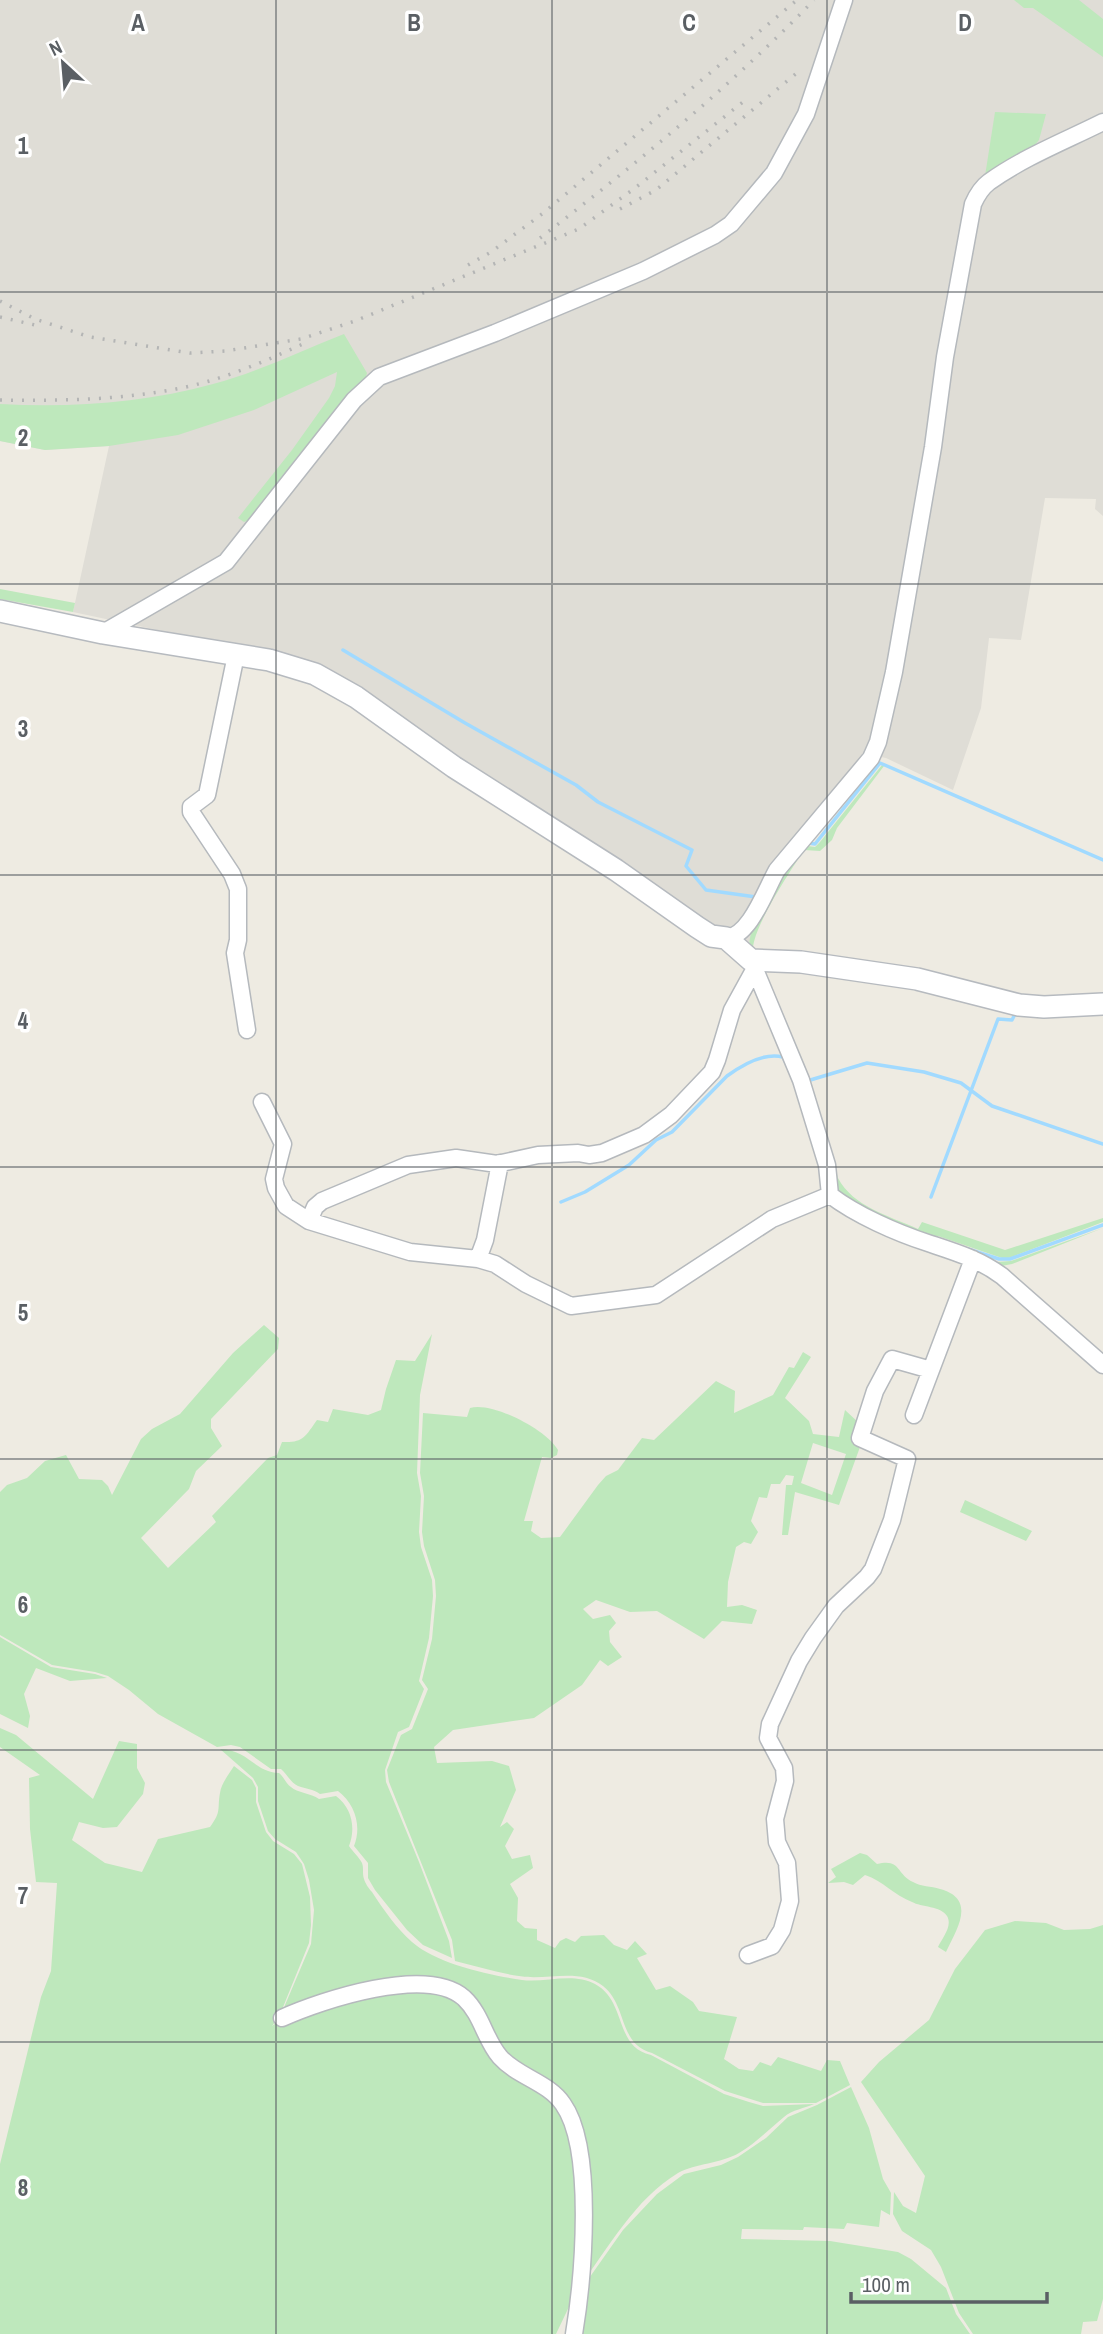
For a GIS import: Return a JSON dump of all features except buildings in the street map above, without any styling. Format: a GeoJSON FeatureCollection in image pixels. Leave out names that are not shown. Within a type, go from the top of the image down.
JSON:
{"type":"FeatureCollection","features":[{"type":"Feature","properties":{"kind":"street"},"geometry":{"type":"LineString","coordinates":[[103,633],[226,562],[354,400],[379,377],[495,333],[643,271],[715,235],[731,224],[774,173],[806,114],[845,0]]}},
{"type":"Feature","properties":{"kind":"street"},"geometry":{"type":"LineString","coordinates":[[0,611],[103,633],[269,660],[299,668],[356,697],[454,767],[616,870],[696,927],[711,936],[734,937],[754,916],[765,890],[800,841],[871,758],[878,741],[894,672],[933,447],[945,357],[973,204],[978,192],[988,182],[1020,164],[1103,122]]}},
{"type":"Feature","properties":{"kind":"street"},"geometry":{"type":"LineString","coordinates":[[236,655],[207,795],[191,807],[191,812],[232,874],[237,889],[238,940],[235,953],[247,1030]]}},
{"type":"Feature","properties":{"kind":"street"},"geometry":{"type":"LineString","coordinates":[[726,938],[752,965],[801,1080],[827,1165],[831,1195]]}},
{"type":"Feature","properties":{"kind":"street"},"geometry":{"type":"LineString","coordinates":[[752,965],[801,962],[877,972],[962,989],[1019,1005],[1044,1007],[1103,1004]]}},
{"type":"Feature","properties":{"kind":"street"},"geometry":{"type":"LineString","coordinates":[[309,1221],[315,1207],[322,1201],[408,1165],[456,1158],[500,1163],[538,1155],[602,1153],[657,1126],[712,1072],[732,1010],[752,965]]}},
{"type":"Feature","properties":{"kind":"street"},"geometry":{"type":"LineString","coordinates":[[262,1101],[283,1143],[274,1179],[286,1206],[309,1221],[410,1252],[478,1259],[495,1264],[526,1284],[572,1306],[656,1295],[772,1219],[831,1195]]}},
{"type":"Feature","properties":{"kind":"street"},"geometry":{"type":"LineString","coordinates":[[478,1259],[485,1240],[500,1163]]}},
{"type":"Feature","properties":{"kind":"street"},"geometry":{"type":"LineString","coordinates":[[831,1195],[866,1216],[973,1259],[1002,1276],[1103,1364]]}},
{"type":"Feature","properties":{"kind":"street"},"geometry":{"type":"LineString","coordinates":[[914,1415],[973,1259]]}},
{"type":"Feature","properties":{"kind":"street"},"geometry":{"type":"LineString","coordinates":[[748,1955],[772,1946],[782,1930],[790,1901],[787,1863],[777,1842],[775,1819],[785,1781],[784,1768],[768,1738],[770,1724],[799,1661],[813,1638],[836,1606],[873,1569],[892,1520],[907,1459],[860,1438],[875,1391],[892,1359],[930,1370]]}},
{"type":"Feature","properties":{"kind":"street"},"geometry":{"type":"LineString","coordinates":[[282,2018],[312,2004],[344,1996],[425,1983],[440,1986],[464,1998],[482,2022],[499,2056],[511,2067],[554,2094],[563,2104],[576,2131],[582,2172],[583,2221],[574,2334]]}},
{"type":"Feature","properties":{"kind":"shaded area"},"geometry":{"type":"Polygon","coordinates":[[[0,0],[1103,0],[1103,516],[1095,509],[1096,499],[1045,498],[1021,640],[989,638],[981,708],[953,790],[881,757],[804,843],[758,916],[749,943],[709,926],[609,855],[448,750],[261,652],[73,612],[109,446],[45,450],[0,441],[0,0]]]}},
{"type":"Feature","properties":{"kind":"green space"},"geometry":{"type":"Polygon","coordinates":[[[1014,0],[1079,0],[1103,19],[1103,57],[1033,8],[1024,8],[1014,0]]]}},
{"type":"Feature","properties":{"kind":"green space"},"geometry":{"type":"Polygon","coordinates":[[[995,112],[1046,114],[1039,140],[1029,152],[985,176],[995,112]]]}},
{"type":"Feature","properties":{"kind":"green space"},"geometry":{"type":"Polygon","coordinates":[[[344,334],[367,373],[365,380],[249,520],[244,522],[238,518],[329,398],[335,386],[337,372],[254,410],[178,435],[109,446],[45,450],[0,441],[0,404],[107,403],[161,396],[246,374],[344,334]]]}},
{"type":"Feature","properties":{"kind":"green space"},"geometry":{"type":"Polygon","coordinates":[[[0,589],[75,603],[73,612],[0,599],[0,589]]]}},
{"type":"Feature","properties":{"kind":"green space"},"geometry":{"type":"Polygon","coordinates":[[[882,765],[884,766],[837,828],[832,840],[820,851],[804,850],[808,846],[815,847],[882,765]]]}},
{"type":"Feature","properties":{"kind":"green space"},"geometry":{"type":"Polygon","coordinates":[[[804,850],[765,915],[754,941],[753,951],[749,948],[755,922],[770,892],[804,850]]]}},
{"type":"Feature","properties":{"kind":"green space"},"geometry":{"type":"Polygon","coordinates":[[[811,1083],[838,1178],[853,1196],[873,1210],[918,1229],[922,1222],[1005,1250],[1103,1218],[1103,1222],[1009,1258],[938,1236],[936,1240],[996,1262],[1011,1261],[1103,1228],[1012,1264],[996,1267],[935,1244],[836,1195],[807,1084],[811,1083]]]}},
{"type":"Feature","properties":{"kind":"green space"},"geometry":{"type":"Polygon","coordinates":[[[264,1325],[279,1338],[278,1349],[211,1419],[211,1428],[222,1446],[196,1471],[189,1489],[141,1538],[168,1568],[216,1522],[212,1516],[268,1458],[277,1455],[282,1442],[303,1438],[317,1420],[328,1422],[333,1409],[368,1415],[381,1410],[396,1360],[415,1361],[432,1334],[420,1395],[417,1473],[421,1496],[419,1532],[432,1580],[433,1596],[429,1638],[419,1681],[424,1689],[409,1727],[398,1732],[385,1770],[386,1782],[449,1941],[452,1958],[423,1945],[407,1930],[375,1890],[368,1878],[368,1863],[354,1846],[357,1823],[353,1809],[338,1791],[320,1794],[298,1786],[281,1769],[271,1769],[240,1747],[217,1747],[158,1714],[108,1676],[52,1665],[0,1635],[0,1492],[7,1485],[27,1478],[45,1461],[66,1455],[79,1479],[102,1480],[112,1495],[141,1439],[152,1429],[180,1414],[233,1353],[264,1325]]]}},
{"type":"Feature","properties":{"kind":"green space"},"geometry":{"type":"Polygon","coordinates":[[[803,1352],[811,1357],[785,1398],[809,1421],[813,1434],[839,1437],[845,1410],[859,1423],[852,1443],[860,1447],[839,1505],[795,1492],[788,1535],[782,1535],[786,1485],[792,1485],[794,1476],[786,1475],[780,1484],[771,1484],[767,1498],[759,1497],[751,1521],[758,1532],[751,1544],[744,1542],[736,1547],[728,1582],[727,1607],[742,1605],[757,1610],[752,1624],[722,1621],[704,1639],[657,1611],[630,1612],[596,1600],[583,1609],[593,1619],[610,1615],[616,1623],[609,1631],[610,1642],[622,1657],[608,1666],[600,1660],[582,1685],[534,1718],[453,1730],[434,1747],[437,1763],[492,1761],[509,1766],[516,1790],[500,1827],[507,1822],[514,1829],[505,1846],[512,1859],[530,1855],[533,1868],[510,1884],[518,1898],[517,1921],[525,1928],[537,1929],[537,1940],[555,1948],[566,1938],[575,1942],[581,1936],[604,1935],[614,1945],[627,1950],[635,1941],[647,1954],[637,1958],[656,1990],[670,1986],[693,2002],[699,2011],[737,2017],[724,2059],[739,2069],[753,2071],[760,2062],[771,2066],[778,2057],[821,2071],[827,2060],[840,2061],[850,2085],[816,2103],[763,2103],[725,2091],[641,2048],[628,2033],[611,1994],[594,1980],[573,1976],[519,1976],[455,1961],[452,1940],[389,1782],[387,1770],[401,1735],[412,1729],[428,1689],[422,1680],[432,1639],[436,1596],[435,1580],[422,1532],[424,1496],[420,1473],[423,1413],[467,1417],[470,1408],[491,1409],[531,1426],[552,1442],[558,1450],[557,1455],[551,1458],[542,1457],[524,1521],[533,1521],[531,1531],[541,1538],[560,1537],[598,1485],[606,1476],[618,1470],[642,1438],[654,1440],[716,1381],[735,1391],[734,1413],[773,1395],[789,1367],[794,1368],[803,1352]],[[813,1443],[801,1483],[832,1495],[846,1454],[813,1443]]]}},
{"type":"Feature","properties":{"kind":"green space"},"geometry":{"type":"Polygon","coordinates":[[[965,1500],[1032,1531],[1026,1541],[960,1512],[965,1500]]]}},
{"type":"Feature","properties":{"kind":"green space"},"geometry":{"type":"Polygon","coordinates":[[[0,1637],[51,1667],[107,1678],[70,1681],[36,1668],[24,1694],[30,1716],[28,1728],[0,1714],[0,1637]]]}},
{"type":"Feature","properties":{"kind":"green space"},"geometry":{"type":"Polygon","coordinates":[[[0,1728],[16,1735],[93,1799],[119,1741],[137,1744],[137,1768],[145,1783],[143,1794],[117,1827],[103,1828],[79,1822],[72,1840],[105,1863],[142,1872],[158,1839],[210,1827],[218,1813],[222,1786],[234,1766],[252,1780],[266,1832],[273,1841],[294,1854],[302,1864],[310,1897],[309,1943],[279,2017],[272,2026],[282,2019],[372,1992],[452,1991],[491,2044],[539,2084],[575,2131],[577,2290],[556,2334],[0,2334],[0,2164],[41,1997],[51,1971],[57,1883],[36,1882],[30,1829],[29,1778],[40,1775],[0,1747],[0,1728]]]}},
{"type":"Feature","properties":{"kind":"green space"},"geometry":{"type":"Polygon","coordinates":[[[220,1749],[238,1753],[263,1769],[279,1773],[289,1786],[297,1791],[319,1799],[336,1796],[349,1812],[352,1832],[349,1846],[362,1863],[366,1884],[396,1925],[423,1950],[435,1957],[479,1972],[509,1978],[531,1981],[568,1978],[595,1984],[612,2001],[625,2034],[639,2050],[724,2094],[749,2102],[763,2106],[814,2104],[787,2115],[739,2153],[685,2170],[663,2184],[636,2210],[580,2286],[583,2252],[571,2114],[494,2043],[441,1983],[283,2014],[311,1944],[314,1910],[309,1880],[304,1864],[296,1852],[275,1839],[268,1831],[258,1801],[258,1787],[253,1778],[220,1749]]]}},
{"type":"Feature","properties":{"kind":"green space"},"geometry":{"type":"Polygon","coordinates":[[[860,1853],[867,1855],[877,1864],[890,1863],[913,1882],[940,1889],[958,1900],[961,1907],[959,1925],[946,1952],[938,1947],[949,1924],[947,1916],[940,1910],[916,1904],[865,1875],[853,1885],[844,1882],[828,1883],[836,1877],[831,1869],[860,1853]]]}},
{"type":"Feature","properties":{"kind":"green space"},"geometry":{"type":"Polygon","coordinates":[[[1015,1921],[1046,1923],[1064,1930],[1090,1929],[1103,1925],[1103,2299],[1097,2321],[1083,2322],[1081,2334],[973,2334],[959,2313],[941,2267],[931,2250],[902,2231],[893,2214],[894,2192],[903,2206],[916,2213],[925,2176],[861,2082],[879,2062],[929,2020],[955,1969],[985,1930],[1015,1921]]]}},
{"type":"Feature","properties":{"kind":"green space"},"geometry":{"type":"Polygon","coordinates":[[[851,2087],[869,2128],[883,2179],[891,2193],[890,2215],[881,2210],[879,2227],[847,2223],[844,2229],[742,2229],[741,2239],[830,2241],[898,2252],[911,2259],[946,2288],[956,2314],[970,2334],[576,2334],[580,2291],[623,2230],[657,2194],[684,2174],[721,2165],[738,2157],[766,2138],[788,2117],[851,2087]]]}},
{"type":"Feature","properties":{"kind":"waterway"},"geometry":{"type":"LineString","coordinates":[[343,650],[576,785],[598,802],[692,850],[686,866],[706,890],[756,897]]}},
{"type":"Feature","properties":{"kind":"waterway"},"geometry":{"type":"LineString","coordinates":[[808,843],[815,844],[880,763],[1103,860]]}},
{"type":"Feature","properties":{"kind":"waterway"},"geometry":{"type":"LineString","coordinates":[[931,1197],[998,1019],[1012,1020],[1016,1012]]}},
{"type":"Feature","properties":{"kind":"waterway"},"geometry":{"type":"LineString","coordinates":[[561,1202],[585,1192],[629,1165],[656,1140],[672,1132],[727,1076],[739,1068],[768,1056],[783,1057],[786,1063]]}},
{"type":"Feature","properties":{"kind":"waterway"},"geometry":{"type":"LineString","coordinates":[[807,1081],[867,1063],[924,1072],[961,1083],[992,1106],[1103,1144]]}},
{"type":"Feature","properties":{"kind":"waterway"},"geometry":{"type":"LineString","coordinates":[[968,1249],[999,1259],[1010,1259],[1103,1225]]}},
{"type":"Feature","properties":{"kind":"railway"},"geometry":{"type":"LineString","coordinates":[[468,265],[491,252],[542,214],[797,0]]}},
{"type":"Feature","properties":{"kind":"railway"},"geometry":{"type":"LineString","coordinates":[[540,238],[682,124],[814,0]]}},
{"type":"Feature","properties":{"kind":"railway"},"geometry":{"type":"LineString","coordinates":[[620,209],[656,190],[798,72]]}},
{"type":"Feature","properties":{"kind":"railway"},"geometry":{"type":"LineString","coordinates":[[0,301],[35,319],[90,337],[190,353],[225,351],[301,339],[355,321],[579,229],[748,98]]}},
{"type":"Feature","properties":{"kind":"railway"},"geometry":{"type":"LineString","coordinates":[[0,317],[35,325]]}},
{"type":"Feature","properties":{"kind":"railway"},"geometry":{"type":"LineString","coordinates":[[0,400],[88,399],[176,389],[225,376],[303,344]]}}]}
